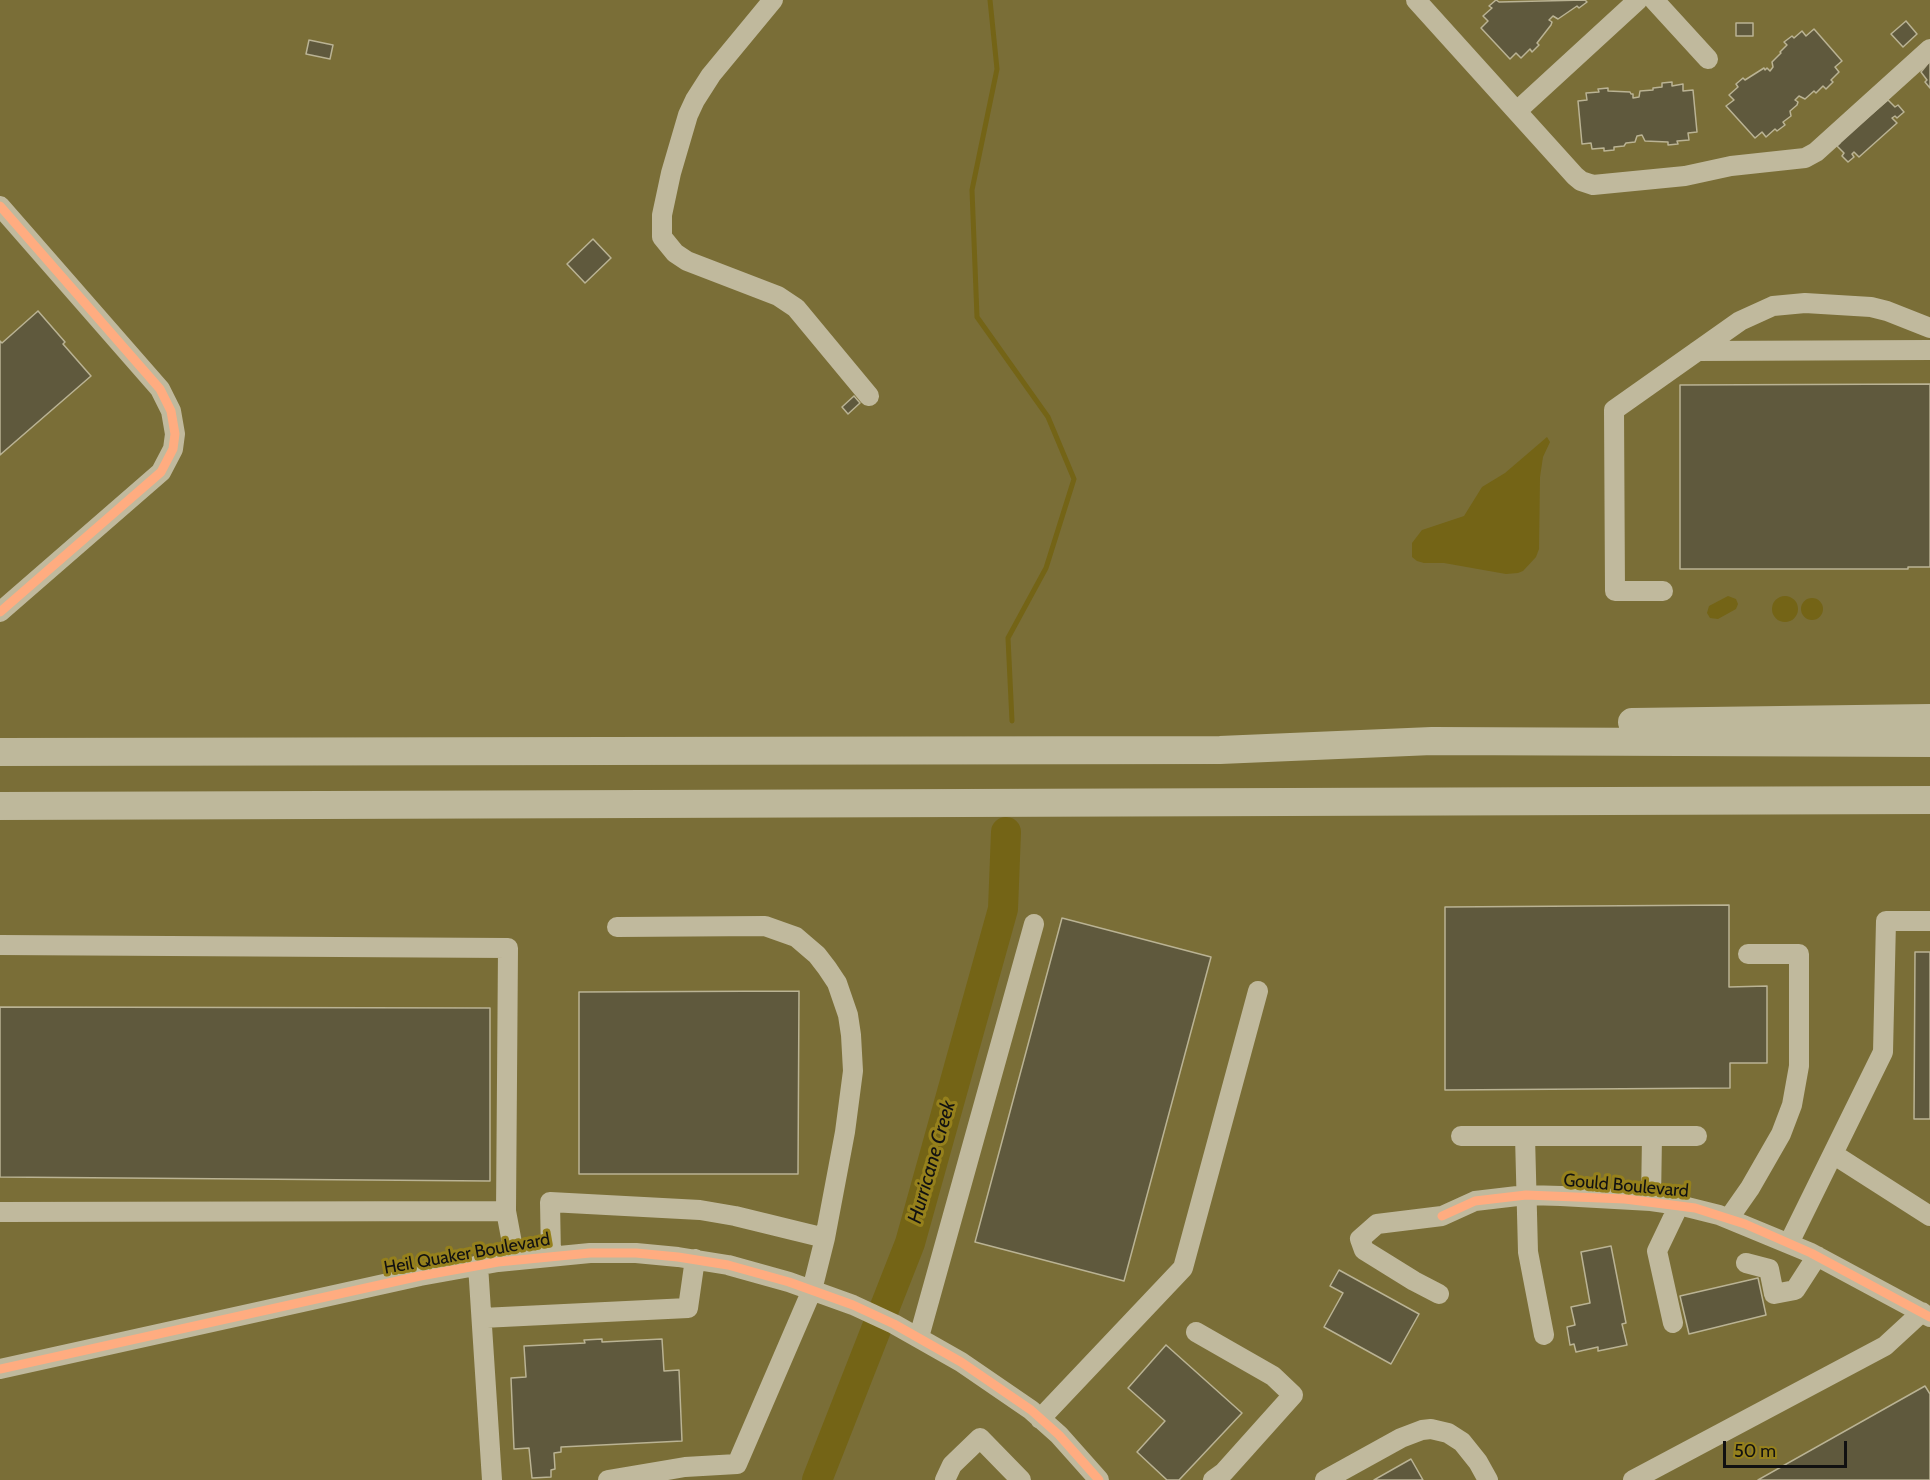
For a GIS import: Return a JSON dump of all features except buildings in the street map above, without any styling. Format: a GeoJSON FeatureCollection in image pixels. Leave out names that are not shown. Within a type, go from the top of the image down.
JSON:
{"type":"FeatureCollection","features":[{"type":"Feature","properties":{"kind":"highway"},"geometry":{"type":"LineString","coordinates":[[1432,741],[1590,723],[1930,717]]}},
{"type":"Feature","properties":{"kind":"highway"},"geometry":{"type":"LineString","coordinates":[[0,752],[1208,750],[1432,741],[1930,743]]}},
{"type":"Feature","properties":{"kind":"highway"},"geometry":{"type":"LineString","coordinates":[[0,806],[1930,800]]}},
{"type":"Feature","properties":{"kind":"street"},"geometry":{"type":"LineString","coordinates":[[773,0],[711,75],[695,100],[688,115],[671,173],[662,215],[662,237],[675,253],[687,261],[778,296],[796,308],[869,396]]}},
{"type":"Feature","properties":{"kind":"street"},"geometry":{"type":"LineString","coordinates":[[1416,0],[1575,176],[1593,185],[1685,176],[1731,166],[1798,159],[1816,152],[1930,49]]}},
{"type":"Feature","properties":{"kind":"street"},"geometry":{"type":"LineString","coordinates":[[1517,111],[1638,0]]}},
{"type":"Feature","properties":{"kind":"street"},"geometry":{"type":"LineString","coordinates":[[1654,0],[1708,58]]}},
{"type":"Feature","properties":{"kind":"street"},"geometry":{"type":"LineString","coordinates":[[0,206],[160,389],[171,411],[175,434],[168,462],[155,478],[0,612]]}},
{"type":"Feature","properties":{"kind":"street"},"geometry":{"type":"LineString","coordinates":[[1663,591],[1615,591],[1614,410],[1758,311],[1773,306],[1789,303],[1871,307],[1930,328]]}},
{"type":"Feature","properties":{"kind":"street"},"geometry":{"type":"LineString","coordinates":[[1697,351],[1930,350]]}},
{"type":"Feature","properties":{"kind":"street"},"geometry":{"type":"LineString","coordinates":[[1789,1243],[1883,1052],[1886,921],[1930,921]]}},
{"type":"Feature","properties":{"kind":"street"},"geometry":{"type":"LineString","coordinates":[[919,1338],[1034,924]]}},
{"type":"Feature","properties":{"kind":"street"},"geometry":{"type":"LineString","coordinates":[[608,1480],[685,1467],[737,1464],[812,1290],[825,1238],[845,1132],[853,1071],[848,1015],[837,983],[813,950],[796,937],[765,926],[617,927]]}},
{"type":"Feature","properties":{"kind":"street"},"geometry":{"type":"LineString","coordinates":[[0,945],[508,948],[506,1211],[515,1259]]}},
{"type":"Feature","properties":{"kind":"street"},"geometry":{"type":"LineString","coordinates":[[1729,1218],[1755,1180],[1781,1134],[1792,1105],[1799,1066],[1799,954],[1748,954]]}},
{"type":"Feature","properties":{"kind":"street"},"geometry":{"type":"LineString","coordinates":[[1040,1419],[1183,1268],[1258,991]]}},
{"type":"Feature","properties":{"kind":"street"},"geometry":{"type":"LineString","coordinates":[[1461,1136],[1696,1136]]}},
{"type":"Feature","properties":{"kind":"street"},"geometry":{"type":"LineString","coordinates":[[1525,1136],[1528,1252],[1544,1335]]}},
{"type":"Feature","properties":{"kind":"street"},"geometry":{"type":"LineString","coordinates":[[1651,1201],[1652,1136]]}},
{"type":"Feature","properties":{"kind":"street"},"geometry":{"type":"LineString","coordinates":[[1833,1154],[1930,1216]]}},
{"type":"Feature","properties":{"kind":"street","name":"Gould Boulevard"},"geometry":{"type":"LineString","coordinates":[[1439,1294],[1364,1250],[1360,1239],[1377,1224],[1442,1216],[1475,1201],[1526,1195],[1651,1201],[1679,1205],[1729,1218],[1817,1256],[1926,1315]]}},
{"type":"Feature","properties":{"kind":"street"},"geometry":{"type":"LineString","coordinates":[[551,1256],[550,1202],[700,1210],[825,1238]]}},
{"type":"Feature","properties":{"kind":"street"},"geometry":{"type":"LineString","coordinates":[[1673,1323],[1657,1251],[1679,1205]]}},
{"type":"Feature","properties":{"kind":"street"},"geometry":{"type":"LineString","coordinates":[[0,1212],[506,1211]]}},
{"type":"Feature","properties":{"kind":"street","name":"Heil Quaker Boulevard"},"geometry":{"type":"LineString","coordinates":[[0,1369],[478,1265],[515,1259],[627,1253],[695,1259],[745,1269],[812,1290],[894,1324],[986,1378],[1040,1419],[1072,1449],[1099,1480]]}},
{"type":"Feature","properties":{"kind":"street"},"geometry":{"type":"LineString","coordinates":[[1746,1263],[1769,1269],[1774,1294],[1795,1290],[1817,1256]]}},
{"type":"Feature","properties":{"kind":"street"},"geometry":{"type":"LineString","coordinates":[[482,1318],[688,1308],[695,1259]]}},
{"type":"Feature","properties":{"kind":"street"},"geometry":{"type":"LineString","coordinates":[[478,1265],[492,1480]]}},
{"type":"Feature","properties":{"kind":"street"},"geometry":{"type":"LineString","coordinates":[[1633,1480],[1885,1346],[1926,1315]]}},
{"type":"Feature","properties":{"kind":"street"},"geometry":{"type":"LineString","coordinates":[[1196,1332],[1273,1376],[1293,1395],[1224,1472],[1213,1480]]}},
{"type":"Feature","properties":{"kind":"street"},"geometry":{"type":"LineString","coordinates":[[1325,1480],[1401,1438],[1431,1429],[1448,1432],[1462,1442],[1478,1462],[1488,1480]]}},
{"type":"Feature","properties":{"kind":"street"},"geometry":{"type":"LineString","coordinates":[[945,1480],[952,1465],[980,1438],[1021,1480]]}},
{"type":"Feature","properties":{"kind":"shaded area"},"geometry":{"type":"Polygon","coordinates":[[[1547,437],[1550,442],[1543,457],[1540,477],[1539,549],[1536,557],[1523,571],[1506,574],[1444,563],[1424,563],[1412,557],[1412,543],[1422,530],[1464,516],[1482,487],[1505,473],[1547,437]]]}},
{"type":"Feature","properties":{"kind":"shaded area"},"geometry":{"type":"Polygon","coordinates":[[[1728,596],[1736,599],[1738,604],[1736,609],[1718,619],[1710,618],[1707,613],[1709,606],[1728,596]]]}},
{"type":"Feature","properties":{"kind":"shaded area"},"geometry":{"type":"Polygon","coordinates":[[[1785,596],[1794,600],[1798,609],[1794,618],[1785,622],[1776,618],[1772,609],[1776,600],[1785,596]]]}},
{"type":"Feature","properties":{"kind":"shaded area"},"geometry":{"type":"Polygon","coordinates":[[[1808,598],[1816,598],[1823,605],[1823,613],[1816,620],[1808,620],[1801,613],[1801,605],[1808,598]]]}},
{"type":"Feature","properties":{"kind":"waterway"},"geometry":{"type":"LineString","coordinates":[[990,0],[997,69],[972,190],[977,317],[1048,417],[1074,479],[1046,568],[1008,638],[1012,721]]}},
{"type":"Feature","properties":{"kind":"waterway","name":"Hurricane Creek"},"geometry":{"type":"LineString","coordinates":[[817,1480],[910,1243],[1003,909],[1006,832]]}},
{"type":"Feature","properties":{"kind":"cycle path"},"geometry":{"type":"LineString","coordinates":[[0,206],[160,389],[171,411],[175,434],[173,449],[161,472],[0,612]]}},
{"type":"Feature","properties":{"kind":"cycle path"},"geometry":{"type":"LineString","coordinates":[[1442,1216],[1475,1201],[1526,1195],[1625,1199],[1695,1208],[1745,1224],[1811,1253],[1930,1317]]}},
{"type":"Feature","properties":{"kind":"cycle path"},"geometry":{"type":"LineString","coordinates":[[0,1369],[420,1276],[498,1262],[590,1253],[636,1253],[678,1257],[728,1265],[789,1282],[853,1305],[894,1324],[961,1362],[1031,1410],[1059,1435],[1099,1480]]}}]}
